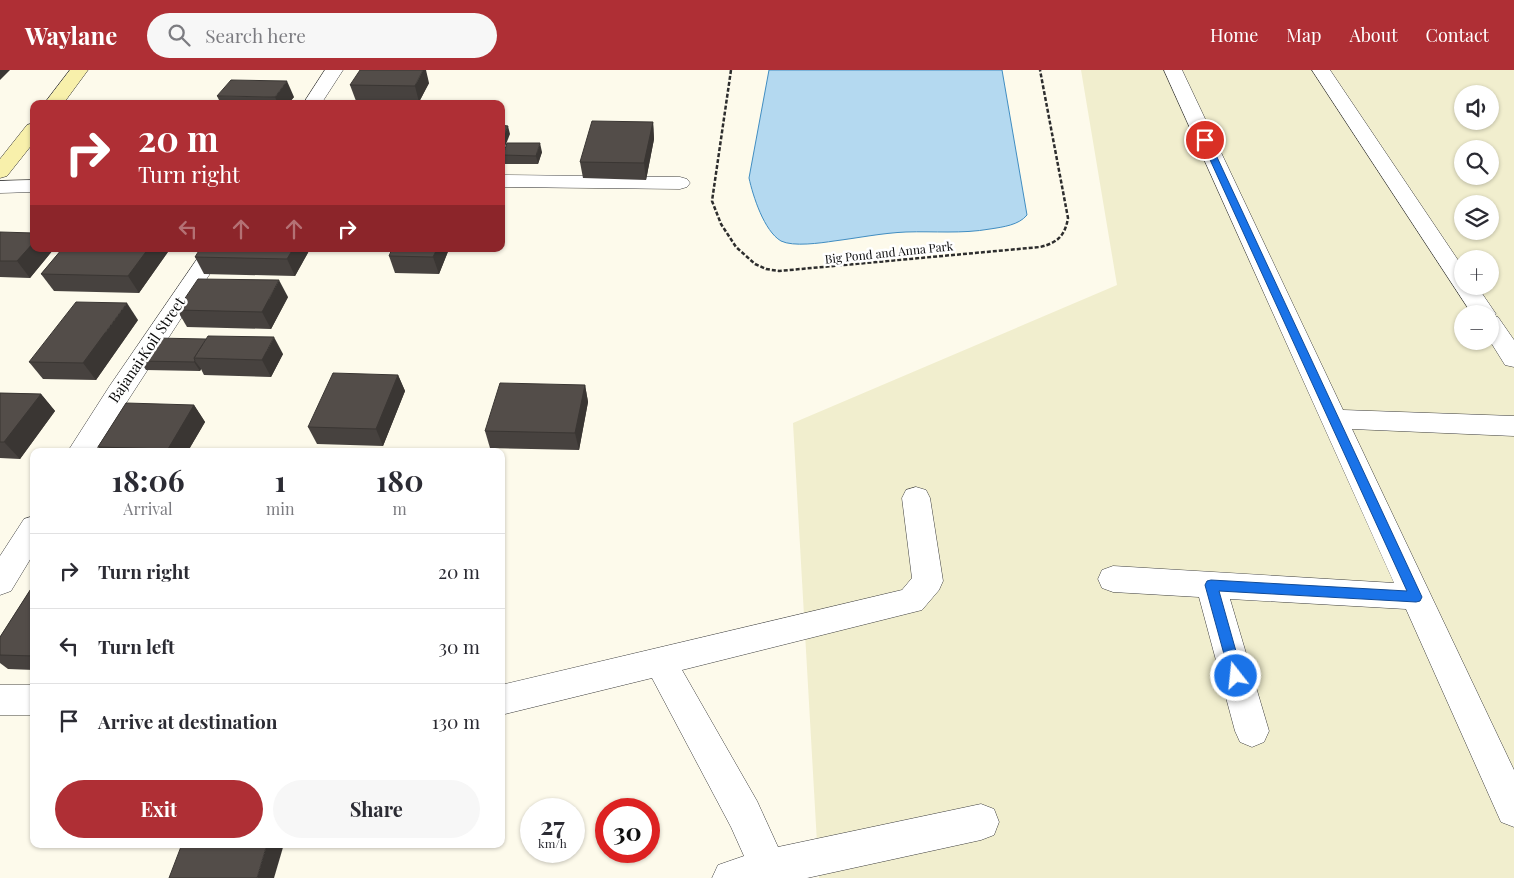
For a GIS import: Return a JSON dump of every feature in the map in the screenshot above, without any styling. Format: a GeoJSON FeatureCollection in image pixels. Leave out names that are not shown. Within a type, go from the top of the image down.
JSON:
{"type":"FeatureCollection","features":[{"type":"Feature","properties":{"kind":"street"},"geometry":{"type":"LineString","coordinates":[[56,100],[79,70]]}},
{"type":"Feature","properties":{"kind":"street"},"geometry":{"type":"LineString","coordinates":[[315,100],[334,70]]}},
{"type":"Feature","properties":{"kind":"street"},"geometry":{"type":"LineString","coordinates":[[1172,70],[1514,809]]}},
{"type":"Feature","properties":{"kind":"street"},"geometry":{"type":"LineString","coordinates":[[1321,70],[1454,270]]}},
{"type":"Feature","properties":{"kind":"street"},"geometry":{"type":"LineString","coordinates":[[0,172],[30,134]]}},
{"type":"Feature","properties":{"kind":"street"},"geometry":{"type":"LineString","coordinates":[[505,181],[680,182]]}},
{"type":"Feature","properties":{"kind":"street"},"geometry":{"type":"LineString","coordinates":[[0,187],[30,186]]}},
{"type":"Feature","properties":{"kind":"street","name":"Bajanai Koil Street"},"geometry":{"type":"LineString","coordinates":[[83,448],[213,252]]}},
{"type":"Feature","properties":{"kind":"street"},"geometry":{"type":"LineString","coordinates":[[1499,336],[1514,359]]}},
{"type":"Feature","properties":{"kind":"street"},"geometry":{"type":"LineString","coordinates":[[1333,419],[1514,426]]}},
{"type":"Feature","properties":{"kind":"street"},"geometry":{"type":"LineString","coordinates":[[505,699],[661,663],[911,601],[928,581],[916,498]]}},
{"type":"Feature","properties":{"kind":"street"},"geometry":{"type":"LineString","coordinates":[[0,582],[30,534]]}},
{"type":"Feature","properties":{"kind":"street"},"geometry":{"type":"LineString","coordinates":[[1113,579],[1416,597]]}},
{"type":"Feature","properties":{"kind":"street"},"geometry":{"type":"LineString","coordinates":[[1211,585],[1252,731]]}},
{"type":"Feature","properties":{"kind":"street"},"geometry":{"type":"LineString","coordinates":[[661,663],[744,814],[759,845],[768,873]]}},
{"type":"Feature","properties":{"kind":"street"},"geometry":{"type":"LineString","coordinates":[[0,700],[30,700]]}},
{"type":"Feature","properties":{"kind":"street"},"geometry":{"type":"LineString","coordinates":[[731,878],[768,873],[981,822]]}},
{"type":"Feature","properties":{"kind":"path","name":"Big Pond and Anna Park"},"geometry":{"type":"LineString","coordinates":[[731,70],[712,201],[716,214],[738,251],[771,271],[1040,247],[1051,244],[1059,239],[1067,231],[1068,218],[1040,70]]}},
{"type":"Feature","properties":{"kind":"shaded area"},"geometry":{"type":"Polygon","coordinates":[[[1081,70],[1514,70],[1514,878],[819,878],[793,423],[1117,285],[1081,70]]]}},
{"type":"Feature","properties":{"kind":"water"},"geometry":{"type":"Polygon","coordinates":[[[769,70],[1002,70],[1027,215],[1020,221],[1010,225],[980,231],[879,234],[807,244],[793,244],[781,241],[764,221],[756,203],[749,178],[769,70]]]}},
{"type":"Feature","properties":{"kind":"building"},"geometry":{"type":"Polygon","coordinates":[[[360,70],[423,70],[415,86],[350,85],[360,70]]]}},
{"type":"Feature","properties":{"kind":"building"},"geometry":{"type":"Polygon","coordinates":[[[231,80],[287,81],[275,97],[217,96],[231,80]]]}},
{"type":"Feature","properties":{"kind":"building"},"geometry":{"type":"Polygon","coordinates":[[[592,121],[653,122],[644,163],[580,162],[592,121]]]}},
{"type":"Feature","properties":{"kind":"building"},"geometry":{"type":"Polygon","coordinates":[[[507,143],[540,143],[536,156],[505,155],[507,143]]]}},
{"type":"Feature","properties":{"kind":"building"},"geometry":{"type":"Polygon","coordinates":[[[0,232],[30,233],[30,246],[17,261],[0,261],[0,232]]]}},
{"type":"Feature","properties":{"kind":"building"},"geometry":{"type":"Polygon","coordinates":[[[59,252],[146,252],[128,276],[41,274],[59,252]]]}},
{"type":"Feature","properties":{"kind":"building"},"geometry":{"type":"Polygon","coordinates":[[[198,252],[291,252],[287,259],[195,257],[198,252]]]}},
{"type":"Feature","properties":{"kind":"building"},"geometry":{"type":"Polygon","coordinates":[[[391,252],[436,252],[433,257],[389,256],[391,252]]]}},
{"type":"Feature","properties":{"kind":"building"},"geometry":{"type":"Polygon","coordinates":[[[198,279],[279,280],[262,312],[177,310],[198,279]]]}},
{"type":"Feature","properties":{"kind":"building"},"geometry":{"type":"Polygon","coordinates":[[[76,302],[127,303],[83,363],[29,362],[76,302]]]}},
{"type":"Feature","properties":{"kind":"building"},"geometry":{"type":"Polygon","coordinates":[[[208,336],[274,337],[262,360],[194,358],[208,336]]]}},
{"type":"Feature","properties":{"kind":"building"},"geometry":{"type":"Polygon","coordinates":[[[155,338],[206,339],[194,358],[194,362],[140,361],[155,338]]]}},
{"type":"Feature","properties":{"kind":"building"},"geometry":{"type":"Polygon","coordinates":[[[333,373],[398,375],[376,429],[308,427],[333,373]]]}},
{"type":"Feature","properties":{"kind":"building"},"geometry":{"type":"Polygon","coordinates":[[[500,383],[585,385],[575,433],[485,431],[500,383]]]}},
{"type":"Feature","properties":{"kind":"building"},"geometry":{"type":"Polygon","coordinates":[[[0,393],[41,394],[4,442],[0,442],[0,393]]]}},
{"type":"Feature","properties":{"kind":"building"},"geometry":{"type":"Polygon","coordinates":[[[126,403],[194,405],[169,448],[98,447],[126,403]]]}},
{"type":"Feature","properties":{"kind":"building"},"geometry":{"type":"Polygon","coordinates":[[[30,590],[30,656],[0,655],[0,637],[30,590]]]}},
{"type":"Feature","properties":{"kind":"building"},"geometry":{"type":"Polygon","coordinates":[[[180,848],[266,848],[257,878],[169,878],[180,848]]]}},
{"type":"Feature","properties":{"kind":"route"},"geometry":{"type":"LineString","coordinates":[[1205,140],[1416,597],[1211,585],[1236,676]]}}]}
